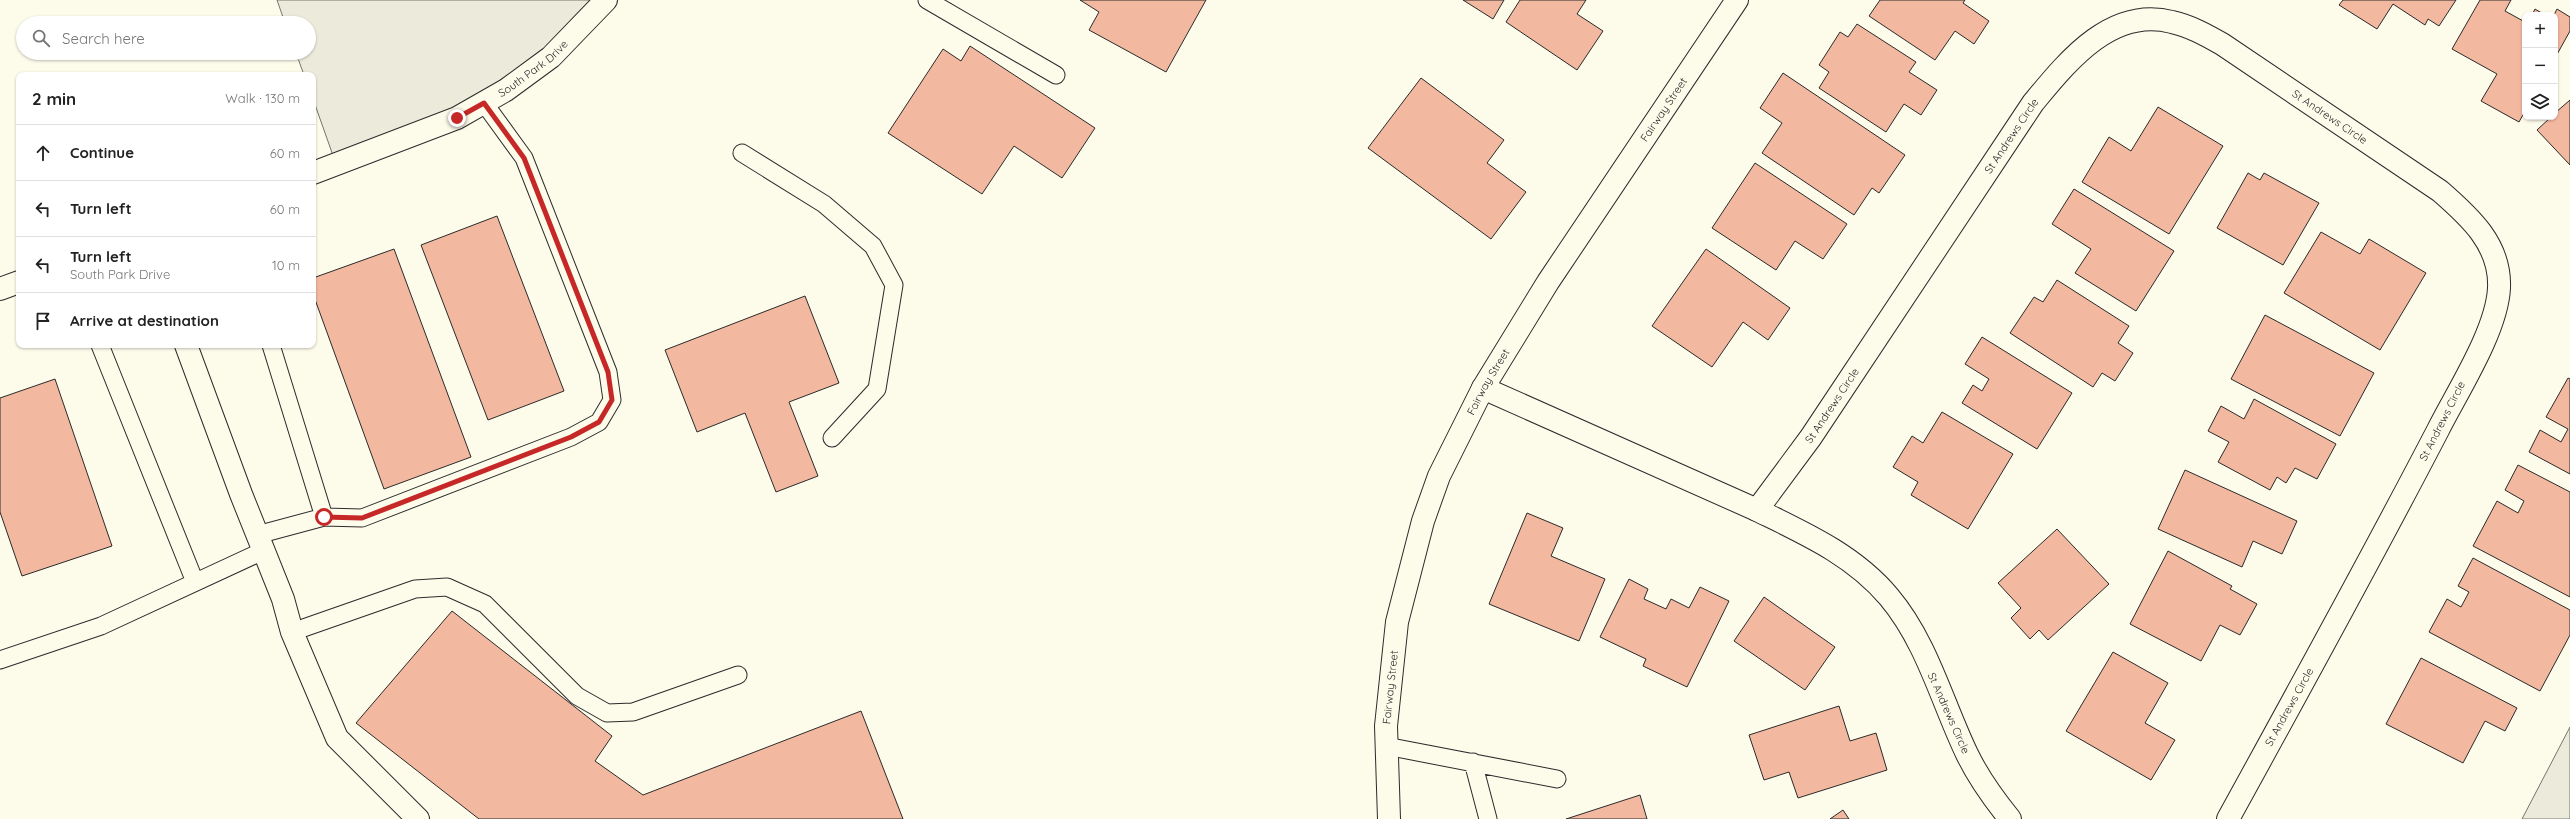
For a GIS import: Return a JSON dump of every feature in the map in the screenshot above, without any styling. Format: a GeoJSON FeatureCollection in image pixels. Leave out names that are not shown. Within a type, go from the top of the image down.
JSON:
{"type":"FeatureCollection","features":[{"type":"Feature","properties":{"kind":"street","name":"South Park Drive"},"geometry":{"type":"LineString","coordinates":[[316,172],[457,118],[506,90],[551,57],[606,0]]}},
{"type":"Feature","properties":{"kind":"street","name":"Fairway Street"},"geometry":{"type":"LineString","coordinates":[[1389,819],[1386,746],[1390,675],[1397,622],[1423,521],[1439,476],[1483,388],[1595,209],[1736,0]]}},
{"type":"Feature","properties":{"kind":"street","name":"St Andrews Circle"},"geometry":{"type":"LineString","coordinates":[[1756,510],[1820,424],[2033,103],[2062,69],[2090,42],[2106,32],[2135,21],[2170,21],[2188,26],[2260,67],[2427,182],[2468,216],[2488,243],[2494,257],[2499,289],[2496,305],[2477,353],[2388,526],[2228,819]]}},
{"type":"Feature","properties":{"kind":"street"},"geometry":{"type":"LineString","coordinates":[[0,289],[16,283]]}},
{"type":"Feature","properties":{"kind":"street"},"geometry":{"type":"LineString","coordinates":[[187,348],[282,599],[292,632],[337,738],[418,819]]}},
{"type":"Feature","properties":{"kind":"street","name":"St Andrews Circle"},"geometry":{"type":"LineString","coordinates":[[1483,388],[1756,510],[1818,540],[1856,565],[1889,597],[1915,634],[1967,754],[1987,790],[2010,819]]}},
{"type":"Feature","properties":{"kind":"lane"},"geometry":{"type":"LineString","coordinates":[[927,0],[1056,75]]}},
{"type":"Feature","properties":{"kind":"lane"},"geometry":{"type":"LineString","coordinates":[[0,660],[101,626],[195,582],[260,543],[324,517],[362,518],[571,437],[599,422],[612,400],[608,372],[524,158],[484,103]]}},
{"type":"Feature","properties":{"kind":"lane"},"geometry":{"type":"LineString","coordinates":[[742,153],[824,204],[873,246],[894,285],[877,389],[832,438]]}},
{"type":"Feature","properties":{"kind":"lane"},"geometry":{"type":"LineString","coordinates":[[101,348],[195,582]]}},
{"type":"Feature","properties":{"kind":"lane"},"geometry":{"type":"LineString","coordinates":[[273,348],[324,517]]}},
{"type":"Feature","properties":{"kind":"lane"},"geometry":{"type":"LineString","coordinates":[[292,632],[416,589],[447,587],[485,604],[577,696],[607,713],[633,712],[738,675]]}},
{"type":"Feature","properties":{"kind":"lane"},"geometry":{"type":"LineString","coordinates":[[1386,746],[1557,779]]}},
{"type":"Feature","properties":{"kind":"lane"},"geometry":{"type":"LineString","coordinates":[[1473,762],[1488,819]]}},
{"type":"Feature","properties":{"kind":"shaded area"},"geometry":{"type":"Polygon","coordinates":[[[277,0],[603,0],[506,90],[336,164],[316,107],[316,72],[303,72],[299,60],[316,60],[316,16],[283,16],[277,0]]]}},
{"type":"Feature","properties":{"kind":"shaded area"},"geometry":{"type":"Polygon","coordinates":[[[2570,727],[2570,819],[2522,819],[2570,727]]]}},
{"type":"Feature","properties":{"kind":"building"},"geometry":{"type":"Polygon","coordinates":[[[1080,0],[1206,0],[1166,72],[1089,30],[1099,12],[1080,0]]]}},
{"type":"Feature","properties":{"kind":"building"},"geometry":{"type":"Polygon","coordinates":[[[1463,0],[1504,0],[1493,19],[1463,0]]]}},
{"type":"Feature","properties":{"kind":"building"},"geometry":{"type":"Polygon","coordinates":[[[1520,0],[1586,0],[1577,14],[1603,31],[1577,70],[1506,22],[1520,0]]]}},
{"type":"Feature","properties":{"kind":"building"},"geometry":{"type":"Polygon","coordinates":[[[1880,0],[1965,0],[1963,3],[1989,21],[1974,44],[1955,31],[1935,60],[1869,16],[1880,0]]]}},
{"type":"Feature","properties":{"kind":"building"},"geometry":{"type":"Polygon","coordinates":[[[2343,0],[2456,0],[2439,26],[2428,19],[2425,25],[2393,4],[2377,29],[2339,5],[2343,0]]]}},
{"type":"Feature","properties":{"kind":"building"},"geometry":{"type":"Polygon","coordinates":[[[2480,0],[2511,0],[2505,11],[2522,20],[2522,116],[2519,122],[2481,101],[2497,74],[2452,49],[2480,0]]]}},
{"type":"Feature","properties":{"kind":"building"},"geometry":{"type":"Polygon","coordinates":[[[2557,9],[2570,17],[2570,31],[2558,53],[2558,12],[2556,12],[2557,9]]]}},
{"type":"Feature","properties":{"kind":"building"},"geometry":{"type":"Polygon","coordinates":[[[1857,24],[1916,62],[1909,72],[1937,90],[1921,115],[1904,104],[1886,132],[1819,88],[1829,72],[1819,65],[1840,32],[1848,37],[1857,24]]]}},
{"type":"Feature","properties":{"kind":"building"},"geometry":{"type":"Polygon","coordinates":[[[970,46],[1095,128],[1062,178],[1014,146],[982,194],[888,133],[943,49],[961,61],[970,46]]]}},
{"type":"Feature","properties":{"kind":"building"},"geometry":{"type":"Polygon","coordinates":[[[1783,73],[1905,155],[1879,193],[1872,188],[1854,215],[1762,153],[1782,123],[1760,108],[1783,73]]]}},
{"type":"Feature","properties":{"kind":"building"},"geometry":{"type":"Polygon","coordinates":[[[1421,78],[1504,140],[1487,163],[1526,192],[1491,239],[1368,148],[1421,78]]]}},
{"type":"Feature","properties":{"kind":"building"},"geometry":{"type":"Polygon","coordinates":[[[2570,100],[2570,165],[2537,130],[2548,120],[2558,120],[2558,110],[2570,100]]]}},
{"type":"Feature","properties":{"kind":"building"},"geometry":{"type":"Polygon","coordinates":[[[2158,107],[2223,146],[2169,234],[2082,182],[2109,137],[2131,151],[2158,107]]]}},
{"type":"Feature","properties":{"kind":"building"},"geometry":{"type":"Polygon","coordinates":[[[1755,163],[1847,224],[1823,259],[1795,241],[1776,270],[1712,228],[1755,163]]]}},
{"type":"Feature","properties":{"kind":"building"},"geometry":{"type":"Polygon","coordinates":[[[2248,173],[2260,180],[2264,173],[2319,203],[2283,265],[2217,228],[2248,173]]]}},
{"type":"Feature","properties":{"kind":"building"},"geometry":{"type":"Polygon","coordinates":[[[2074,189],[2174,251],[2136,311],[2075,273],[2091,249],[2052,224],[2074,189]]]}},
{"type":"Feature","properties":{"kind":"building"},"geometry":{"type":"Polygon","coordinates":[[[497,216],[564,391],[488,420],[421,245],[497,216]]]}},
{"type":"Feature","properties":{"kind":"building"},"geometry":{"type":"Polygon","coordinates":[[[2321,232],[2360,254],[2369,239],[2426,273],[2380,350],[2284,293],[2321,232]]]}},
{"type":"Feature","properties":{"kind":"building"},"geometry":{"type":"Polygon","coordinates":[[[394,249],[471,457],[384,489],[316,302],[316,277],[394,249]]]}},
{"type":"Feature","properties":{"kind":"building"},"geometry":{"type":"Polygon","coordinates":[[[1706,249],[1790,308],[1768,340],[1743,322],[1712,367],[1652,326],[1706,249]]]}},
{"type":"Feature","properties":{"kind":"building"},"geometry":{"type":"Polygon","coordinates":[[[2057,280],[2129,326],[2118,343],[2133,353],[2115,381],[2102,373],[2093,387],[2010,333],[2034,297],[2043,302],[2057,280]]]}},
{"type":"Feature","properties":{"kind":"building"},"geometry":{"type":"Polygon","coordinates":[[[805,296],[839,383],[789,402],[818,476],[776,492],[745,413],[697,432],[665,350],[805,296]]]}},
{"type":"Feature","properties":{"kind":"building"},"geometry":{"type":"Polygon","coordinates":[[[2265,315],[2374,373],[2340,436],[2231,379],[2265,315]]]}},
{"type":"Feature","properties":{"kind":"building"},"geometry":{"type":"Polygon","coordinates":[[[1982,337],[2072,393],[2037,449],[1962,403],[1973,385],[1982,391],[1989,379],[1965,364],[1982,337]]]}},
{"type":"Feature","properties":{"kind":"building"},"geometry":{"type":"Polygon","coordinates":[[[2568,378],[2570,379],[2570,474],[2529,452],[2540,430],[2561,442],[2568,429],[2546,417],[2568,378]]]}},
{"type":"Feature","properties":{"kind":"building"},"geometry":{"type":"Polygon","coordinates":[[[55,379],[112,546],[22,576],[0,512],[0,398],[55,379]]]}},
{"type":"Feature","properties":{"kind":"building"},"geometry":{"type":"Polygon","coordinates":[[[2254,399],[2336,444],[2317,479],[2295,468],[2286,483],[2277,477],[2270,490],[2218,462],[2229,442],[2208,431],[2221,406],[2244,419],[2254,399]]]}},
{"type":"Feature","properties":{"kind":"building"},"geometry":{"type":"Polygon","coordinates":[[[1942,412],[2013,454],[1968,529],[1911,495],[1918,482],[1893,467],[1912,436],[1923,443],[1942,412]]]}},
{"type":"Feature","properties":{"kind":"building"},"geometry":{"type":"Polygon","coordinates":[[[2518,465],[2570,492],[2570,597],[2473,546],[2497,501],[2518,513],[2524,501],[2505,490],[2518,465]]]}},
{"type":"Feature","properties":{"kind":"building"},"geometry":{"type":"Polygon","coordinates":[[[2185,470],[2297,521],[2282,554],[2253,541],[2242,567],[2158,529],[2185,470]]]}},
{"type":"Feature","properties":{"kind":"building"},"geometry":{"type":"Polygon","coordinates":[[[1527,513],[1563,528],[1551,556],[1605,579],[1579,641],[1489,604],[1527,513]]]}},
{"type":"Feature","properties":{"kind":"building"},"geometry":{"type":"Polygon","coordinates":[[[2057,529],[2109,584],[2048,640],[2039,630],[2030,639],[2011,618],[2021,608],[1998,583],[2057,529]]]}},
{"type":"Feature","properties":{"kind":"building"},"geometry":{"type":"Polygon","coordinates":[[[2168,551],[2232,586],[2230,589],[2257,604],[2240,635],[2220,625],[2201,661],[2130,624],[2168,551]]]}},
{"type":"Feature","properties":{"kind":"building"},"geometry":{"type":"Polygon","coordinates":[[[2473,558],[2570,610],[2570,635],[2540,691],[2429,632],[2447,599],[2461,607],[2469,592],[2458,586],[2473,558]]]}},
{"type":"Feature","properties":{"kind":"building"},"geometry":{"type":"Polygon","coordinates":[[[1629,579],[1648,589],[1644,599],[1666,609],[1671,599],[1689,608],[1700,587],[1729,601],[1687,687],[1643,666],[1646,659],[1600,637],[1629,579]]]}},
{"type":"Feature","properties":{"kind":"building"},"geometry":{"type":"Polygon","coordinates":[[[1764,597],[1835,647],[1805,690],[1734,641],[1764,597]]]}},
{"type":"Feature","properties":{"kind":"building"},"geometry":{"type":"Polygon","coordinates":[[[452,611],[612,736],[595,761],[643,795],[861,711],[903,819],[479,819],[356,723],[452,611]]]}},
{"type":"Feature","properties":{"kind":"building"},"geometry":{"type":"Polygon","coordinates":[[[2113,652],[2168,683],[2145,723],[2175,740],[2151,780],[2066,731],[2113,652]]]}},
{"type":"Feature","properties":{"kind":"building"},"geometry":{"type":"Polygon","coordinates":[[[2421,658],[2517,708],[2505,731],[2485,721],[2463,763],[2386,724],[2421,658]]]}},
{"type":"Feature","properties":{"kind":"building"},"geometry":{"type":"Polygon","coordinates":[[[1839,706],[1850,741],[1876,733],[1887,770],[1798,798],[1789,772],[1764,780],[1749,735],[1839,706]]]}},
{"type":"Feature","properties":{"kind":"building"},"geometry":{"type":"Polygon","coordinates":[[[1640,795],[1647,819],[1566,819],[1640,795]]]}},
{"type":"Feature","properties":{"kind":"building"},"geometry":{"type":"Polygon","coordinates":[[[1843,810],[1849,819],[1830,819],[1843,810]]]}},
{"type":"Feature","properties":{"kind":"route"},"geometry":{"type":"LineString","coordinates":[[324,517],[362,518],[571,437],[599,422],[612,400],[608,372],[524,158],[484,103],[457,118]]}}]}
